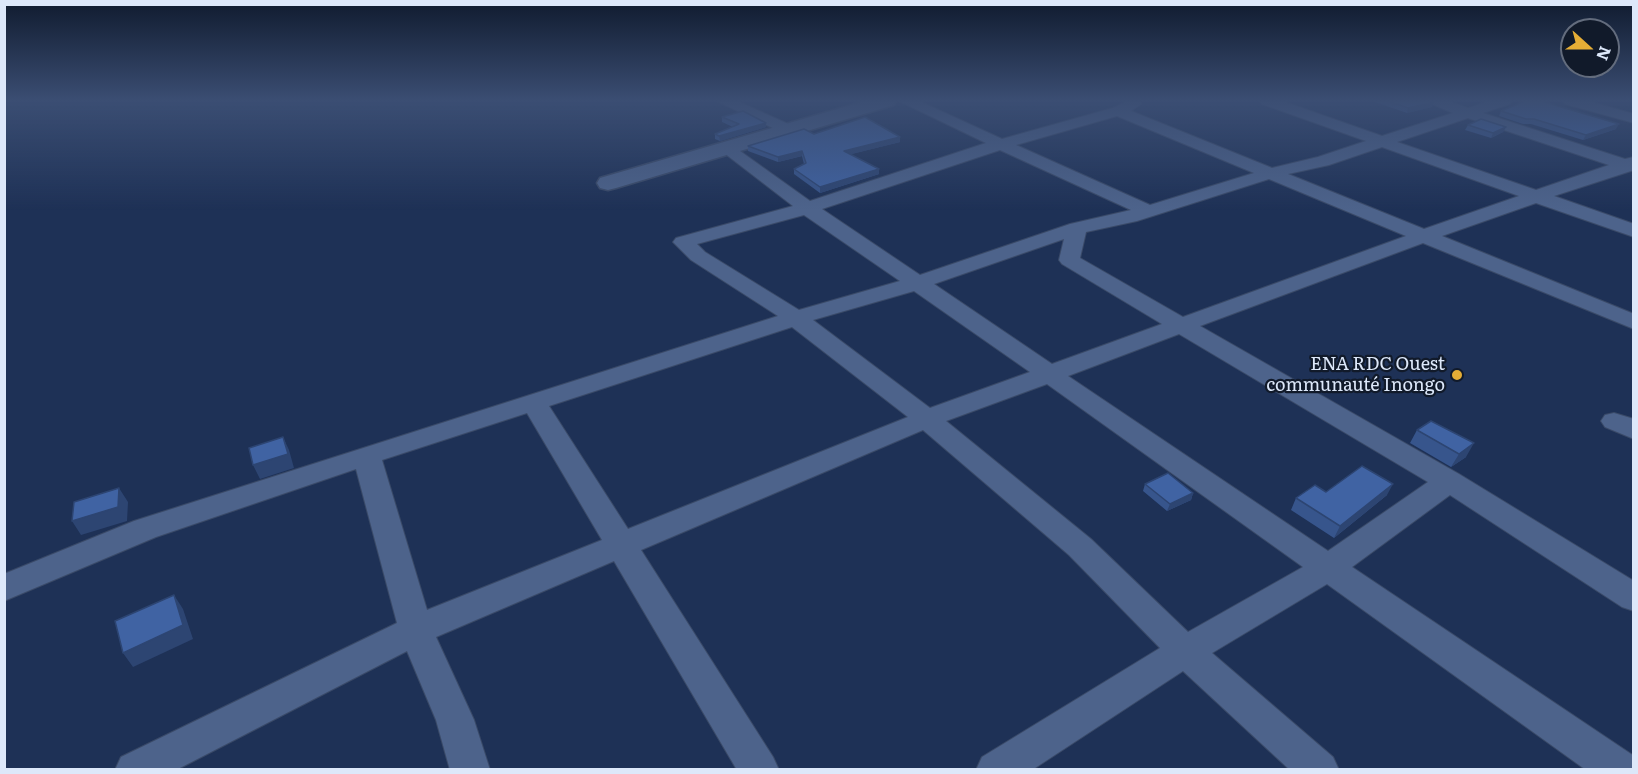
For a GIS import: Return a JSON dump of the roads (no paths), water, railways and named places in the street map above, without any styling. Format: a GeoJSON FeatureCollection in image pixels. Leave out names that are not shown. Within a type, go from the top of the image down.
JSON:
{"type":"FeatureCollection","features":[{"type":"Feature","properties":{"kind":"street"},"geometry":{"type":"LineString","coordinates":[[608,183],[765,137]]}},
{"type":"Feature","properties":{"kind":"street"},"geometry":{"type":"LineString","coordinates":[[986,137],[1148,211]]}},
{"type":"Feature","properties":{"kind":"street"},"geometry":{"type":"LineString","coordinates":[[1025,137],[807,208],[683,242],[698,256],[796,318],[927,419],[1080,547],[1185,651],[1319,770]]}},
{"type":"Feature","properties":{"kind":"street"},"geometry":{"type":"LineString","coordinates":[[1182,137],[1634,322]]}},
{"type":"Feature","properties":{"kind":"street"},"geometry":{"type":"LineString","coordinates":[[1370,137],[1634,231]]}},
{"type":"Feature","properties":{"kind":"street"},"geometry":{"type":"LineString","coordinates":[[4,588],[145,529],[367,455],[796,318],[917,283],[1077,228],[1148,211],[1270,173],[1323,161],[1399,137]]}},
{"type":"Feature","properties":{"kind":"street"},"geometry":{"type":"LineString","coordinates":[[1543,137],[1630,165]]}},
{"type":"Feature","properties":{"kind":"street"},"geometry":{"type":"LineString","coordinates":[[726,149],[807,208],[1050,373],[1620,770]]}},
{"type":"Feature","properties":{"kind":"street"},"geometry":{"type":"LineString","coordinates":[[135,770],[416,630],[927,419],[1424,236],[1630,165]]}},
{"type":"Feature","properties":{"kind":"street"},"geometry":{"type":"LineString","coordinates":[[1077,228],[1068,260],[1449,481],[1634,598]]}},
{"type":"Feature","properties":{"kind":"street"},"geometry":{"type":"LineString","coordinates":[[534,402],[759,770]]}},
{"type":"Feature","properties":{"kind":"street"},"geometry":{"type":"LineString","coordinates":[[367,455],[416,630],[455,720],[470,770]]}},
{"type":"Feature","properties":{"kind":"street"},"geometry":{"type":"LineString","coordinates":[[996,770],[1185,651],[1327,568],[1449,481]]}},
{"type":"Feature","properties":{"kind":"place","name":"ENA RDC Ouest communauté Inongo"},"geometry":{"type":"Point","coordinates":[1457,375]}}]}
